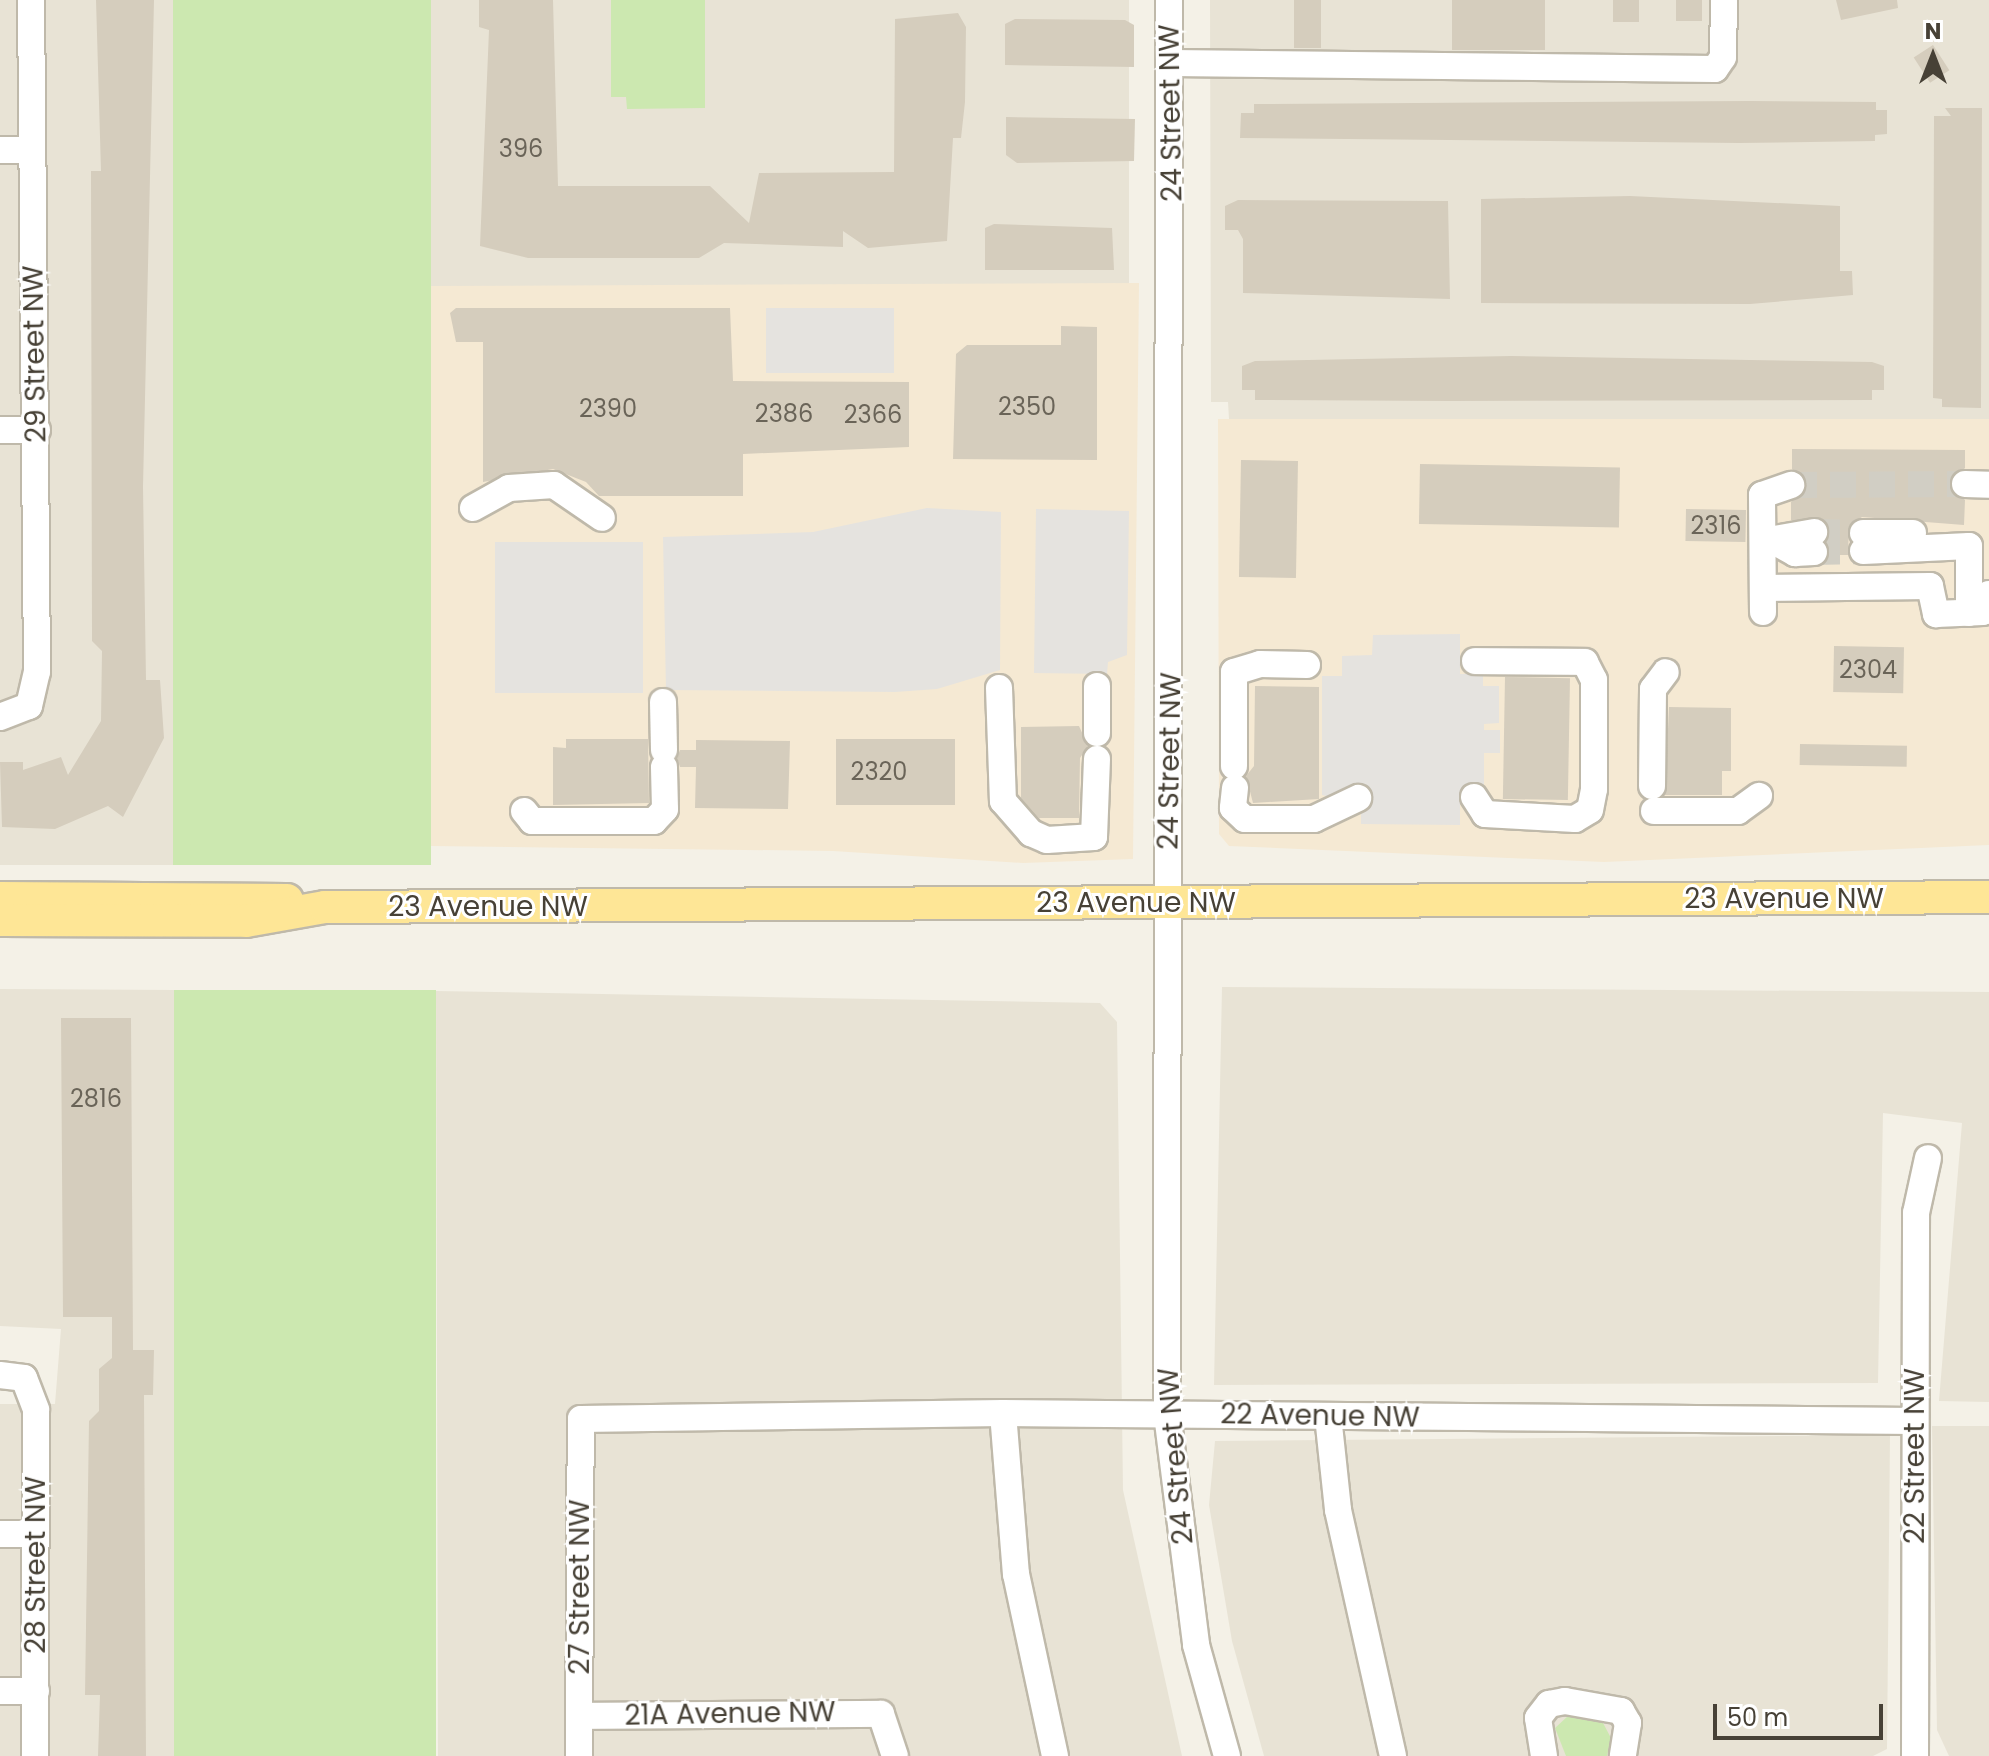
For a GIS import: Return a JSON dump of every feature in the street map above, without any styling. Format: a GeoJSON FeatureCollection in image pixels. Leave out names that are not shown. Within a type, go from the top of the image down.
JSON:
{"type":"FeatureCollection","features":[{"type":"Feature","properties":{"kind":"main road","name":"23 Avenue NW"},"geometry":{"type":"LineString","coordinates":[[0,920],[246,921],[325,907],[1947,900],[1989,897]]}},
{"type":"Feature","properties":{"kind":"main road","name":"23 Avenue NW"},"geometry":{"type":"LineString","coordinates":[[0,898],[309,900],[325,907]]}},
{"type":"Feature","properties":{"kind":"main road","name":"23 Avenue NW"},"geometry":{"type":"LineString","coordinates":[[1947,900],[1989,911]]}},
{"type":"Feature","properties":{"kind":"street","name":"29 Street NW"},"geometry":{"type":"LineString","coordinates":[[0,717],[29,706],[37,672],[37,430],[29,150],[31,0]]}},
{"type":"Feature","properties":{"kind":"street","name":"24 Street NW"},"geometry":{"type":"LineString","coordinates":[[1169,0],[1167,1414],[1196,1645],[1227,1756]]}},
{"type":"Feature","properties":{"kind":"street"},"geometry":{"type":"LineString","coordinates":[[1171,63],[1715,69],[1723,57],[1724,0]]}},
{"type":"Feature","properties":{"kind":"street"},"geometry":{"type":"LineString","coordinates":[[0,150],[29,150]]}},
{"type":"Feature","properties":{"kind":"street"},"geometry":{"type":"LineString","coordinates":[[0,430],[37,430]]}},
{"type":"Feature","properties":{"kind":"street"},"geometry":{"type":"LineString","coordinates":[[473,508],[509,488],[554,485],[602,518]]}},
{"type":"Feature","properties":{"kind":"street"},"geometry":{"type":"LineString","coordinates":[[1791,485],[1762,495],[1769,542],[1763,600],[1930,586],[1936,614],[1983,612],[1989,594]]}},
{"type":"Feature","properties":{"kind":"street"},"geometry":{"type":"LineString","coordinates":[[1769,542],[1814,542]]}},
{"type":"Feature","properties":{"kind":"street"},"geometry":{"type":"LineString","coordinates":[[1863,542],[1941,550],[1954,542],[1969,546],[1969,613]]}},
{"type":"Feature","properties":{"kind":"street"},"geometry":{"type":"LineString","coordinates":[[1474,797],[1485,814],[1575,819],[1590,810],[1594,789],[1594,680],[1585,662],[1475,661]]}},
{"type":"Feature","properties":{"kind":"street"},"geometry":{"type":"LineString","coordinates":[[1307,665],[1260,664],[1234,672],[1233,808],[1245,819],[1314,819],[1358,798]]}},
{"type":"Feature","properties":{"kind":"street"},"geometry":{"type":"LineString","coordinates":[[1666,672],[1653,689],[1653,799],[1738,811],[1759,796]]}},
{"type":"Feature","properties":{"kind":"street"},"geometry":{"type":"LineString","coordinates":[[999,688],[1003,801],[1031,833],[1047,840],[1094,837],[1097,686]]}},
{"type":"Feature","properties":{"kind":"street"},"geometry":{"type":"LineString","coordinates":[[524,811],[532,821],[654,821],[665,809],[663,702]]}},
{"type":"Feature","properties":{"kind":"street","name":"22 Street NW"},"geometry":{"type":"LineString","coordinates":[[1915,1756],[1916,1213],[1928,1158]]}},
{"type":"Feature","properties":{"kind":"street","name":"28 Street NW"},"geometry":{"type":"LineString","coordinates":[[12,1376],[36,1410],[35,1756]]}},
{"type":"Feature","properties":{"kind":"street"},"geometry":{"type":"LineString","coordinates":[[1003,1413],[1016,1574],[1055,1756]]}},
{"type":"Feature","properties":{"kind":"street","name":"22 Avenue NW"},"geometry":{"type":"LineString","coordinates":[[581,1419],[1003,1413],[1915,1421]]}},
{"type":"Feature","properties":{"kind":"street"},"geometry":{"type":"LineString","coordinates":[[1328,1416],[1338,1510],[1393,1756]]}},
{"type":"Feature","properties":{"kind":"street","name":"27 Street NW"},"geometry":{"type":"LineString","coordinates":[[579,1756],[581,1419]]}},
{"type":"Feature","properties":{"kind":"street"},"geometry":{"type":"LineString","coordinates":[[0,1534],[35,1534]]}},
{"type":"Feature","properties":{"kind":"street"},"geometry":{"type":"LineString","coordinates":[[0,1691],[36,1691]]}},
{"type":"Feature","properties":{"kind":"street"},"geometry":{"type":"LineString","coordinates":[[1544,1756],[1538,1718],[1549,1704],[1565,1701],[1621,1711],[1628,1723],[1623,1756]]}},
{"type":"Feature","properties":{"kind":"street","name":"21A Avenue NW"},"geometry":{"type":"LineString","coordinates":[[580,1716],[881,1714],[895,1756]]}},
{"type":"Feature","properties":{"kind":"shaded area"},"geometry":{"type":"Polygon","coordinates":[[[0,0],[173,0],[173,865],[0,865],[0,0]]]}},
{"type":"Feature","properties":{"kind":"shaded area"},"geometry":{"type":"Polygon","coordinates":[[[431,0],[1129,0],[1129,286],[431,286],[431,0]]]}},
{"type":"Feature","properties":{"kind":"shaded area"},"geometry":{"type":"Polygon","coordinates":[[[1210,0],[1989,0],[1989,419],[1229,419],[1228,402],[1211,402],[1210,0]]]}},
{"type":"Feature","properties":{"kind":"shaded area"},"geometry":{"type":"Polygon","coordinates":[[[1139,283],[1133,859],[1023,863],[833,851],[431,846],[430,286],[1139,283]]]}},
{"type":"Feature","properties":{"kind":"shaded area"},"geometry":{"type":"Polygon","coordinates":[[[766,308],[894,308],[894,373],[766,373],[766,308]]]}},
{"type":"Feature","properties":{"kind":"shaded area"},"geometry":{"type":"Polygon","coordinates":[[[1218,419],[1989,419],[1989,845],[1604,862],[1229,846],[1219,834],[1218,419]]]}},
{"type":"Feature","properties":{"kind":"shaded area"},"geometry":{"type":"Polygon","coordinates":[[[927,508],[1001,512],[1000,670],[937,689],[895,692],[666,690],[663,537],[813,532],[927,508]]]}},
{"type":"Feature","properties":{"kind":"shaded area"},"geometry":{"type":"Polygon","coordinates":[[[1036,509],[1129,511],[1127,655],[1108,662],[1107,674],[1034,673],[1036,509]]]}},
{"type":"Feature","properties":{"kind":"shaded area"},"geometry":{"type":"Polygon","coordinates":[[[495,542],[643,542],[643,693],[495,693],[495,542]]]}},
{"type":"Feature","properties":{"kind":"shaded area"},"geometry":{"type":"Polygon","coordinates":[[[1460,634],[1460,674],[1483,674],[1483,686],[1499,686],[1499,723],[1484,724],[1484,730],[1500,730],[1500,753],[1484,753],[1484,805],[1460,804],[1460,825],[1361,824],[1361,804],[1322,795],[1322,676],[1342,676],[1342,656],[1372,655],[1373,635],[1460,634]]]}},
{"type":"Feature","properties":{"kind":"shaded area"},"geometry":{"type":"Polygon","coordinates":[[[1222,987],[1989,992],[1989,1402],[1939,1401],[1962,1123],[1883,1113],[1878,1383],[1214,1385],[1222,987]]]}},
{"type":"Feature","properties":{"kind":"shaded area"},"geometry":{"type":"Polygon","coordinates":[[[0,989],[174,990],[186,1756],[0,1756],[0,1404],[55,1404],[61,1329],[0,1326],[0,989]]]}},
{"type":"Feature","properties":{"kind":"shaded area"},"geometry":{"type":"Polygon","coordinates":[[[436,991],[1100,1003],[1117,1022],[1123,1490],[1182,1756],[438,1756],[436,991]]]}},
{"type":"Feature","properties":{"kind":"shaded area"},"geometry":{"type":"Polygon","coordinates":[[[1932,1426],[1989,1426],[1989,1756],[1949,1756],[1937,1730],[1932,1426]]]}},
{"type":"Feature","properties":{"kind":"shaded area"},"geometry":{"type":"Polygon","coordinates":[[[1890,1435],[1887,1749],[1873,1756],[1264,1756],[1232,1641],[1209,1505],[1215,1441],[1890,1435]]]}},
{"type":"Feature","properties":{"kind":"green space"},"geometry":{"type":"Polygon","coordinates":[[[173,0],[431,0],[431,865],[173,865],[173,0]]]}},
{"type":"Feature","properties":{"kind":"green space"},"geometry":{"type":"Polygon","coordinates":[[[611,0],[705,0],[705,108],[627,109],[626,97],[611,97],[611,0]]]}},
{"type":"Feature","properties":{"kind":"green space"},"geometry":{"type":"Polygon","coordinates":[[[174,990],[436,990],[436,1756],[174,1756],[174,990]]]}},
{"type":"Feature","properties":{"kind":"green space"},"geometry":{"type":"Polygon","coordinates":[[[1568,1716],[1603,1723],[1611,1738],[1607,1756],[1566,1756],[1555,1728],[1568,1716]]]}},
{"type":"Feature","properties":{"kind":"building"},"geometry":{"type":"Polygon","coordinates":[[[96,0],[154,0],[143,487],[146,680],[160,680],[164,738],[123,817],[108,806],[55,829],[2,827],[0,762],[23,762],[23,770],[61,757],[68,775],[101,721],[102,651],[92,641],[91,171],[101,171],[96,0]]]}},
{"type":"Feature","properties":{"kind":"building"},"geometry":{"type":"Polygon","coordinates":[[[479,0],[553,0],[558,186],[710,186],[749,223],[759,173],[894,172],[895,19],[958,13],[966,27],[965,102],[961,138],[953,138],[947,241],[868,248],[843,231],[843,247],[724,243],[699,258],[528,258],[480,246],[489,30],[479,27],[479,0]]]}},
{"type":"Feature","properties":{"kind":"building"},"geometry":{"type":"Polygon","coordinates":[[[1294,0],[1321,0],[1321,48],[1294,48],[1294,0]]]}},
{"type":"Feature","properties":{"kind":"building"},"geometry":{"type":"Polygon","coordinates":[[[1452,0],[1545,0],[1545,50],[1452,50],[1452,0]]]}},
{"type":"Feature","properties":{"kind":"building"},"geometry":{"type":"Polygon","coordinates":[[[1613,0],[1639,0],[1639,22],[1613,22],[1613,0]]]}},
{"type":"Feature","properties":{"kind":"building"},"geometry":{"type":"Polygon","coordinates":[[[1676,0],[1702,0],[1702,21],[1676,21],[1676,0]]]}},
{"type":"Feature","properties":{"kind":"building"},"geometry":{"type":"Polygon","coordinates":[[[1836,0],[1897,0],[1898,8],[1841,20],[1836,0]]]}},
{"type":"Feature","properties":{"kind":"building"},"geometry":{"type":"Polygon","coordinates":[[[1015,19],[1125,20],[1134,25],[1134,67],[1005,65],[1005,24],[1015,19]]]}},
{"type":"Feature","properties":{"kind":"building"},"geometry":{"type":"Polygon","coordinates":[[[1933,45],[1949,70],[1930,83],[1914,58],[1933,45]]]}},
{"type":"Feature","properties":{"kind":"building"},"geometry":{"type":"Polygon","coordinates":[[[1876,102],[1876,110],[1887,110],[1887,134],[1875,135],[1875,141],[1739,143],[1240,138],[1241,113],[1254,113],[1254,104],[1876,102]]]}},
{"type":"Feature","properties":{"kind":"building"},"geometry":{"type":"Polygon","coordinates":[[[1945,108],[1982,108],[1981,408],[1942,407],[1942,399],[1933,398],[1934,116],[1951,116],[1945,108]]]}},
{"type":"Feature","properties":{"kind":"building"},"geometry":{"type":"Polygon","coordinates":[[[1006,117],[1135,119],[1134,161],[1017,163],[1006,155],[1006,117]]]}},
{"type":"Feature","properties":{"kind":"building"},"geometry":{"type":"Polygon","coordinates":[[[1630,196],[1840,206],[1840,271],[1852,271],[1853,295],[1750,304],[1481,303],[1481,199],[1630,196]]]}},
{"type":"Feature","properties":{"kind":"building"},"geometry":{"type":"Polygon","coordinates":[[[1238,200],[1448,201],[1450,299],[1243,293],[1243,239],[1238,230],[1225,230],[1225,206],[1238,200]]]}},
{"type":"Feature","properties":{"kind":"building"},"geometry":{"type":"Polygon","coordinates":[[[994,224],[1112,228],[1114,270],[985,270],[985,228],[994,224]]]}},
{"type":"Feature","properties":{"kind":"building"},"geometry":{"type":"Polygon","coordinates":[[[456,308],[730,308],[733,381],[909,382],[909,447],[743,454],[743,496],[599,496],[586,482],[553,469],[483,482],[483,342],[456,342],[450,313],[456,308]]]}},
{"type":"Feature","properties":{"kind":"building"},"geometry":{"type":"Polygon","coordinates":[[[1061,326],[1097,327],[1097,460],[953,459],[956,354],[967,345],[1061,345],[1061,326]]]}},
{"type":"Feature","properties":{"kind":"building"},"geometry":{"type":"Polygon","coordinates":[[[1511,356],[1872,362],[1884,366],[1884,390],[1872,390],[1872,400],[1450,401],[1255,400],[1255,390],[1242,390],[1242,366],[1255,361],[1511,356]]]}},
{"type":"Feature","properties":{"kind":"building"},"geometry":{"type":"Polygon","coordinates":[[[1792,449],[1965,450],[1965,468],[1949,484],[1965,500],[1964,525],[1862,517],[1849,526],[1848,555],[1829,555],[1826,521],[1791,520],[1791,502],[1807,487],[1792,469],[1792,449]]]}},
{"type":"Feature","properties":{"kind":"building"},"geometry":{"type":"Polygon","coordinates":[[[1241,460],[1298,461],[1296,578],[1239,577],[1241,460]]]}},
{"type":"Feature","properties":{"kind":"building"},"geometry":{"type":"Polygon","coordinates":[[[1420,464],[1620,467],[1619,527],[1419,524],[1420,464]]]}},
{"type":"Feature","properties":{"kind":"building"},"geometry":{"type":"Polygon","coordinates":[[[1686,509],[1746,510],[1745,542],[1685,541],[1686,509]]]}},
{"type":"Feature","properties":{"kind":"building"},"geometry":{"type":"Polygon","coordinates":[[[1834,646],[1904,647],[1903,693],[1833,692],[1834,646]]]}},
{"type":"Feature","properties":{"kind":"building"},"geometry":{"type":"Polygon","coordinates":[[[1505,677],[1570,678],[1568,800],[1503,799],[1505,677]]]}},
{"type":"Feature","properties":{"kind":"building"},"geometry":{"type":"Polygon","coordinates":[[[1255,686],[1319,687],[1319,799],[1253,803],[1246,776],[1254,766],[1255,686]]]}},
{"type":"Feature","properties":{"kind":"building"},"geometry":{"type":"Polygon","coordinates":[[[1669,707],[1731,708],[1731,771],[1722,771],[1722,795],[1665,795],[1669,707]]]}},
{"type":"Feature","properties":{"kind":"building"},"geometry":{"type":"Polygon","coordinates":[[[1079,726],[1088,746],[1080,758],[1079,818],[1039,818],[1021,798],[1021,727],[1079,726]]]}},
{"type":"Feature","properties":{"kind":"building"},"geometry":{"type":"Polygon","coordinates":[[[566,739],[648,739],[649,803],[553,805],[553,747],[566,748],[566,739]]]}},
{"type":"Feature","properties":{"kind":"building"},"geometry":{"type":"Polygon","coordinates":[[[836,739],[955,739],[955,805],[836,805],[836,739]]]}},
{"type":"Feature","properties":{"kind":"building"},"geometry":{"type":"Polygon","coordinates":[[[696,740],[790,741],[788,809],[695,808],[696,767],[680,767],[677,758],[680,750],[696,750],[696,740]]]}},
{"type":"Feature","properties":{"kind":"building"},"geometry":{"type":"Polygon","coordinates":[[[1800,744],[1907,746],[1907,767],[1800,765],[1800,744]]]}},
{"type":"Feature","properties":{"kind":"building"},"geometry":{"type":"Polygon","coordinates":[[[61,1018],[131,1018],[133,1350],[154,1350],[153,1395],[144,1395],[146,1756],[98,1756],[100,1695],[85,1695],[89,1421],[99,1411],[99,1369],[112,1358],[112,1317],[63,1317],[61,1018]]]}},
{"type":"Feature","properties":{"kind":"tunnel"},"geometry":{"type":"LineString","coordinates":[[1791,485],[1965,484]]}},
{"type":"Feature","properties":{"kind":"tunnel"},"geometry":{"type":"LineString","coordinates":[[1814,532],[1863,533]]}},
{"type":"Feature","properties":{"kind":"tunnel"},"geometry":{"type":"LineString","coordinates":[[1814,552],[1863,551]]}}]}
